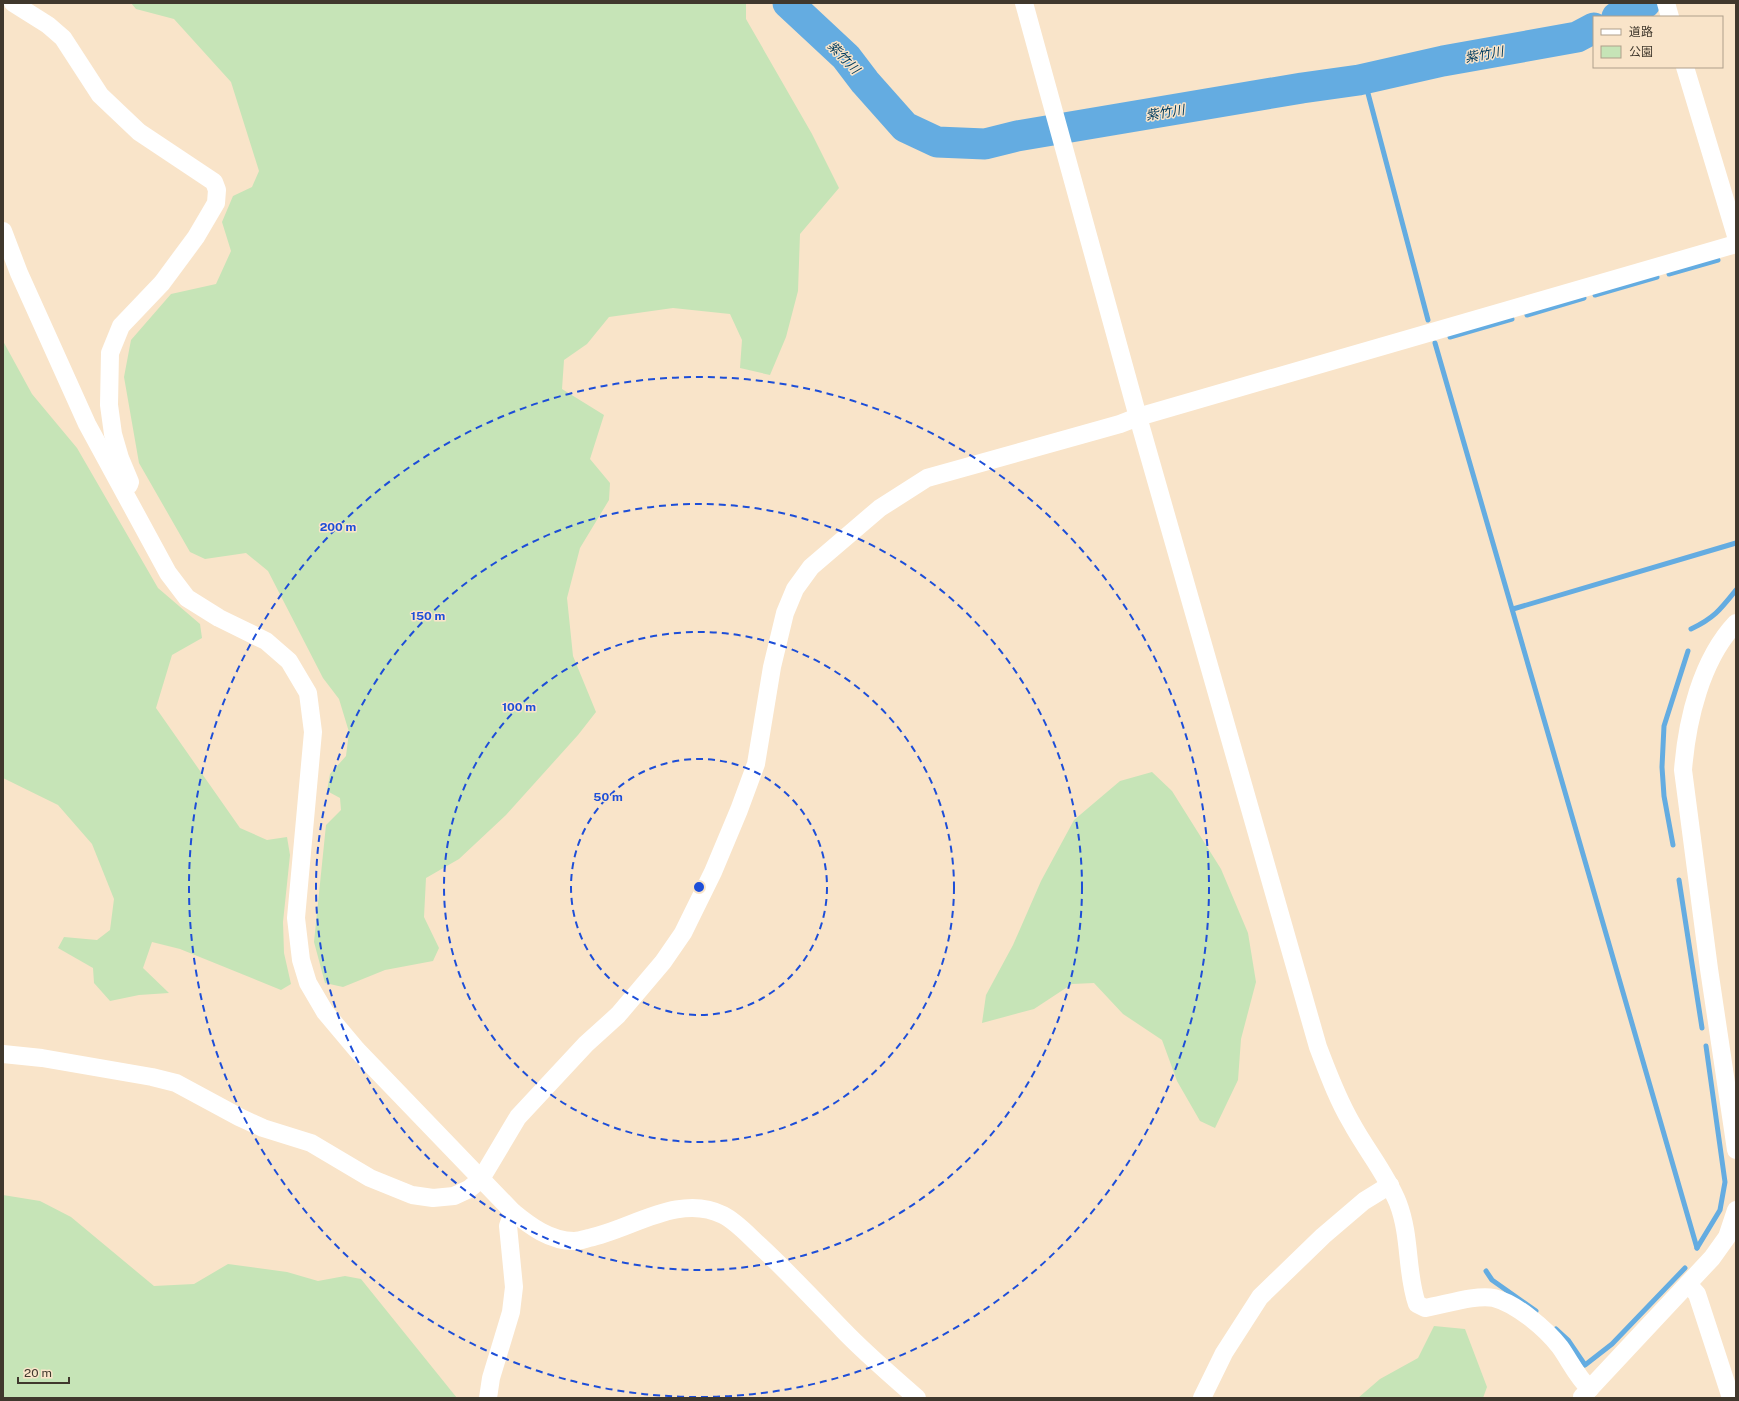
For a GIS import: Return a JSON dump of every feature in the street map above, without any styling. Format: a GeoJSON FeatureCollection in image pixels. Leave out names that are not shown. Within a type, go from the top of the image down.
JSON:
{"type":"FeatureCollection","features":[{"type":"Feature","properties":{"kind":"street"},"geometry":{"type":"LineString","coordinates":[[13,3],[48,25],[63,38],[100,95],[139,132],[214,182],[217,190],[216,203],[196,237],[162,283],[121,326],[110,353],[108,405],[113,434],[120,458],[130,482],[125,496]]}},
{"type":"Feature","properties":{"kind":"street"},"geometry":{"type":"LineString","coordinates":[[1024,3],[1138,417],[1318,1047],[1334,1089],[1351,1123],[1380,1167],[1398,1204],[1406,1232],[1413,1293],[1417,1304],[1425,1308],[1479,1298],[1494,1298],[1511,1305],[1537,1324],[1554,1340],[1581,1381],[1586,1393],[1712,1258],[1727,1237],[1736,1210]]}},
{"type":"Feature","properties":{"kind":"street"},"geometry":{"type":"LineString","coordinates":[[1666,3],[1670,16]]}},
{"type":"Feature","properties":{"kind":"street"},"geometry":{"type":"LineString","coordinates":[[1685,68],[1736,236]]}},
{"type":"Feature","properties":{"kind":"street"},"geometry":{"type":"LineString","coordinates":[[3,231],[19,273],[87,424],[168,573],[187,598],[219,618],[266,641],[288,662],[308,693],[313,732],[296,918],[300,960],[308,983],[325,1012],[357,1050],[513,1212],[532,1228],[553,1237],[574,1241],[602,1235],[657,1214],[679,1209],[702,1209],[723,1215],[742,1229],[782,1266],[845,1332],[917,1398]]}},
{"type":"Feature","properties":{"kind":"street"},"geometry":{"type":"LineString","coordinates":[[3,1054],[42,1058],[152,1077],[176,1083],[239,1117],[263,1128],[311,1144],[370,1178],[412,1195],[433,1198],[454,1196],[469,1189],[481,1179],[518,1117],[586,1044],[618,1015],[663,962],[683,933],[739,810],[756,764],[772,667],[784,613],[795,589],[811,567],[880,508],[927,478],[1120,424],[1138,417],[1736,244]]}},
{"type":"Feature","properties":{"kind":"street"},"geometry":{"type":"LineString","coordinates":[[1736,623],[1728,631],[1709,662],[1693,714],[1685,747],[1683,770],[1709,969],[1736,1150]]}},
{"type":"Feature","properties":{"kind":"street"},"geometry":{"type":"LineString","coordinates":[[1202,1398],[1224,1353],[1260,1297],[1323,1236],[1364,1201],[1390,1185]]}},
{"type":"Feature","properties":{"kind":"street"},"geometry":{"type":"LineString","coordinates":[[488,1398],[491,1378],[511,1312],[514,1287],[508,1226],[513,1212]]}},
{"type":"Feature","properties":{"kind":"street"},"geometry":{"type":"LineString","coordinates":[[1688,1284],[1697,1294],[1731,1398]]}},
{"type":"Feature","properties":{"kind":"green space"},"geometry":{"type":"Polygon","coordinates":[[[131,3],[746,3],[746,19],[812,134],[839,188],[800,234],[798,291],[786,337],[770,375],[740,368],[742,340],[730,314],[673,308],[609,317],[587,344],[564,360],[562,389],[604,415],[590,459],[610,483],[609,500],[580,548],[567,598],[573,656],[596,712],[578,735],[506,815],[459,859],[426,878],[424,917],[439,948],[433,961],[385,970],[343,987],[325,983],[314,942],[326,825],[341,810],[340,798],[327,791],[330,774],[346,756],[349,732],[339,699],[323,678],[268,571],[246,553],[205,559],[190,552],[139,463],[124,377],[131,340],[171,294],[216,284],[231,251],[222,222],[233,196],[252,187],[259,171],[231,82],[174,19],[136,9],[131,3]]]}},
{"type":"Feature","properties":{"kind":"green space"},"geometry":{"type":"Polygon","coordinates":[[[3,341],[32,394],[77,448],[158,588],[200,624],[202,638],[172,655],[156,708],[240,828],[267,840],[287,837],[290,855],[283,922],[284,953],[291,984],[281,990],[180,949],[152,942],[143,968],[169,993],[139,995],[110,1001],[94,983],[93,968],[58,948],[64,937],[97,940],[110,930],[114,899],[92,844],[58,805],[3,778],[3,341]]]}},
{"type":"Feature","properties":{"kind":"green space"},"geometry":{"type":"Polygon","coordinates":[[[1152,772],[1172,791],[1221,869],[1248,933],[1256,982],[1241,1039],[1238,1080],[1215,1128],[1200,1121],[1177,1081],[1162,1040],[1123,1014],[1094,983],[1072,984],[1034,1009],[982,1023],[986,995],[1013,945],[1041,881],[1074,820],[1120,781],[1152,772]]]}},
{"type":"Feature","properties":{"kind":"green space"},"geometry":{"type":"Polygon","coordinates":[[[3,1195],[40,1201],[71,1217],[154,1286],[194,1284],[228,1264],[287,1272],[318,1281],[345,1276],[361,1279],[457,1398],[3,1398],[3,1195]]]}},
{"type":"Feature","properties":{"kind":"green space"},"geometry":{"type":"Polygon","coordinates":[[[1434,1326],[1465,1329],[1487,1387],[1483,1398],[1358,1398],[1380,1379],[1418,1358],[1434,1326]]]}},
{"type":"Feature","properties":{"kind":"waterway","name":"紫竹川"},"geometry":{"type":"LineString","coordinates":[[788,3],[846,57],[865,82],[905,127],[937,142],[985,144],[1017,136],[1302,88],[1359,80],[1443,61],[1577,37],[1593,29]]}},
{"type":"Feature","properties":{"kind":"waterway","name":"紫竹川"},"geometry":{"type":"LineString","coordinates":[[1619,16],[1645,3]]}},
{"type":"Feature","properties":{"kind":"waterway"},"geometry":{"type":"LineString","coordinates":[[1365,82],[1428,320]]}},
{"type":"Feature","properties":{"kind":"waterway"},"geometry":{"type":"LineString","coordinates":[[1669,274],[1718,260]]}},
{"type":"Feature","properties":{"kind":"waterway"},"geometry":{"type":"LineString","coordinates":[[1595,295],[1657,277]]}},
{"type":"Feature","properties":{"kind":"waterway"},"geometry":{"type":"LineString","coordinates":[[1527,315],[1584,298]]}},
{"type":"Feature","properties":{"kind":"waterway"},"geometry":{"type":"LineString","coordinates":[[1450,337],[1512,319]]}},
{"type":"Feature","properties":{"kind":"waterway"},"geometry":{"type":"LineString","coordinates":[[1435,343],[1697,1248]]}},
{"type":"Feature","properties":{"kind":"waterway"},"geometry":{"type":"LineString","coordinates":[[1513,609],[1736,543]]}},
{"type":"Feature","properties":{"kind":"waterway"},"geometry":{"type":"LineString","coordinates":[[1691,629],[1716,613],[1736,590]]}},
{"type":"Feature","properties":{"kind":"waterway"},"geometry":{"type":"LineString","coordinates":[[1673,845],[1664,796],[1662,767],[1664,726],[1688,651]]}},
{"type":"Feature","properties":{"kind":"waterway"},"geometry":{"type":"LineString","coordinates":[[1679,880],[1702,1028]]}},
{"type":"Feature","properties":{"kind":"waterway"},"geometry":{"type":"LineString","coordinates":[[1697,1248],[1720,1210],[1725,1182],[1706,1046]]}},
{"type":"Feature","properties":{"kind":"waterway"},"geometry":{"type":"LineString","coordinates":[[1556,1329],[1568,1340],[1585,1365],[1612,1344],[1685,1268]]}},
{"type":"Feature","properties":{"kind":"waterway"},"geometry":{"type":"LineString","coordinates":[[1486,1271],[1492,1280],[1536,1311]]}}]}
